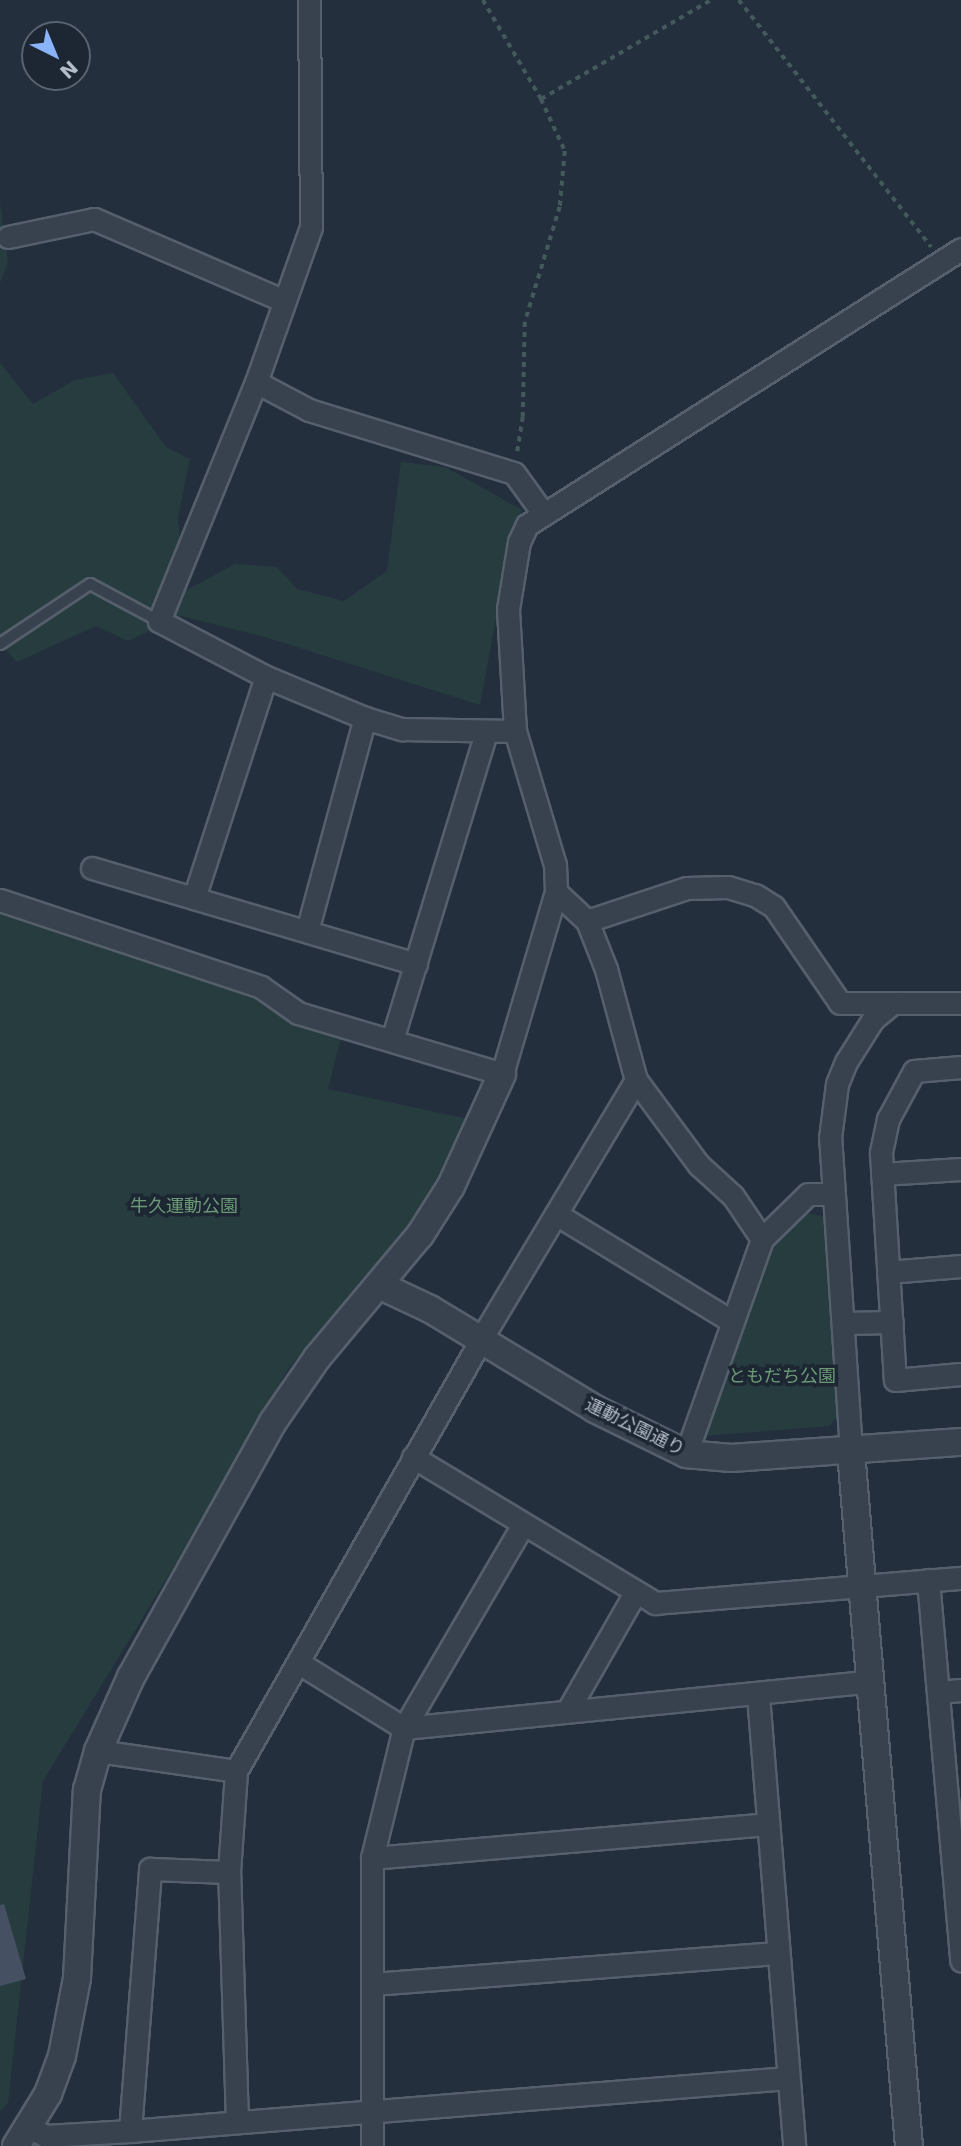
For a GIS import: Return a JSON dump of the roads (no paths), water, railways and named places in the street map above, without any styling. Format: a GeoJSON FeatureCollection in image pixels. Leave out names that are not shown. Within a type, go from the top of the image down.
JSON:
{"type":"FeatureCollection","features":[{"type":"Feature","properties":{"kind":"street"},"geometry":{"type":"LineString","coordinates":[[309,0],[311,227],[256,382],[159,621],[266,677],[365,718],[402,729],[515,731]]}},
{"type":"Feature","properties":{"kind":"street"},"geometry":{"type":"LineString","coordinates":[[8,237],[94,219],[284,301]]}},
{"type":"Feature","properties":{"kind":"street"},"geometry":{"type":"LineString","coordinates":[[788,2078],[371,2114],[23,2137],[62,2056],[72,2005],[87,1790],[98,1751],[161,1620],[273,1422],[317,1358],[381,1286],[451,1186],[502,1074],[556,892],[555,865],[515,731],[508,609],[519,542],[527,525],[542,512],[961,249]]}},
{"type":"Feature","properties":{"kind":"street"},"geometry":{"type":"LineString","coordinates":[[256,382],[309,410],[514,473],[542,512]]}},
{"type":"Feature","properties":{"kind":"street"},"geometry":{"type":"LineString","coordinates":[[194,898],[266,677]]}},
{"type":"Feature","properties":{"kind":"street"},"geometry":{"type":"LineString","coordinates":[[307,931],[365,718]]}},
{"type":"Feature","properties":{"kind":"street"},"geometry":{"type":"LineString","coordinates":[[392,1040],[485,732]]}},
{"type":"Feature","properties":{"kind":"street"},"geometry":{"type":"LineString","coordinates":[[92,868],[416,964]]}},
{"type":"Feature","properties":{"kind":"street"},"geometry":{"type":"LineString","coordinates":[[587,921],[687,888],[741,891],[774,907],[840,1003],[890,1006],[961,1003]]}},
{"type":"Feature","properties":{"kind":"street"},"geometry":{"type":"LineString","coordinates":[[556,892],[587,921],[606,968],[636,1080],[699,1165],[733,1196],[762,1239]]}},
{"type":"Feature","properties":{"kind":"street"},"geometry":{"type":"LineString","coordinates":[[0,900],[261,987],[298,1013],[502,1074]]}},
{"type":"Feature","properties":{"kind":"street"},"geometry":{"type":"LineString","coordinates":[[890,1006],[859,1039],[837,1084],[830,1138],[831,1194],[851,1451],[909,2146]]}},
{"type":"Feature","properties":{"kind":"street"},"geometry":{"type":"LineString","coordinates":[[961,1068],[915,1071],[888,1119],[881,1153],[895,1380],[961,1374]]}},
{"type":"Feature","properties":{"kind":"street"},"geometry":{"type":"LineString","coordinates":[[237,2122],[229,1872],[236,1771],[481,1339],[636,1080]]}},
{"type":"Feature","properties":{"kind":"street"},"geometry":{"type":"LineString","coordinates":[[882,1174],[961,1169]]}},
{"type":"Feature","properties":{"kind":"street"},"geometry":{"type":"LineString","coordinates":[[686,1454],[762,1239],[808,1194],[831,1194]]}},
{"type":"Feature","properties":{"kind":"street"},"geometry":{"type":"LineString","coordinates":[[556,1214],[733,1322]]}},
{"type":"Feature","properties":{"kind":"street"},"geometry":{"type":"LineString","coordinates":[[888,1272],[961,1266]]}},
{"type":"Feature","properties":{"kind":"street","name":"運動公園通り"},"geometry":{"type":"LineString","coordinates":[[381,1286],[481,1339],[595,1409],[686,1454],[731,1458],[961,1441]]}},
{"type":"Feature","properties":{"kind":"street"},"geometry":{"type":"LineString","coordinates":[[843,1323],[892,1322]]}},
{"type":"Feature","properties":{"kind":"street"},"geometry":{"type":"LineString","coordinates":[[413,1457],[655,1603],[961,1578]]}},
{"type":"Feature","properties":{"kind":"street"},"geometry":{"type":"LineString","coordinates":[[372,2146],[372,1858],[404,1728],[523,1524]]}},
{"type":"Feature","properties":{"kind":"street"},"geometry":{"type":"LineString","coordinates":[[928,1580],[938,1692],[954,1807],[961,1961]]}},
{"type":"Feature","properties":{"kind":"street"},"geometry":{"type":"LineString","coordinates":[[568,1710],[635,1593]]}},
{"type":"Feature","properties":{"kind":"street"},"geometry":{"type":"LineString","coordinates":[[299,1663],[404,1728],[568,1710],[758,1695],[871,1681]]}},
{"type":"Feature","properties":{"kind":"street"},"geometry":{"type":"LineString","coordinates":[[938,1692],[961,1690]]}},
{"type":"Feature","properties":{"kind":"street"},"geometry":{"type":"LineString","coordinates":[[758,1695],[776,1953],[794,2146]]}},
{"type":"Feature","properties":{"kind":"street"},"geometry":{"type":"LineString","coordinates":[[98,1751],[236,1771]]}},
{"type":"Feature","properties":{"kind":"street"},"geometry":{"type":"LineString","coordinates":[[372,1858],[766,1824]]}},
{"type":"Feature","properties":{"kind":"street"},"geometry":{"type":"LineString","coordinates":[[130,2131],[150,1869],[229,1872]]}},
{"type":"Feature","properties":{"kind":"street"},"geometry":{"type":"LineString","coordinates":[[373,1984],[776,1953]]}},
{"type":"Feature","properties":{"kind":"lane"},"geometry":{"type":"LineString","coordinates":[[0,644],[90,584],[159,621]]}},
{"type":"Feature","properties":{"kind":"park label","name":"牛久運動公園"},"geometry":{"type":"Point","coordinates":[184,1206]}},
{"type":"Feature","properties":{"kind":"park label","name":"ともだち公園"},"geometry":{"type":"Point","coordinates":[782,1376]}}]}
